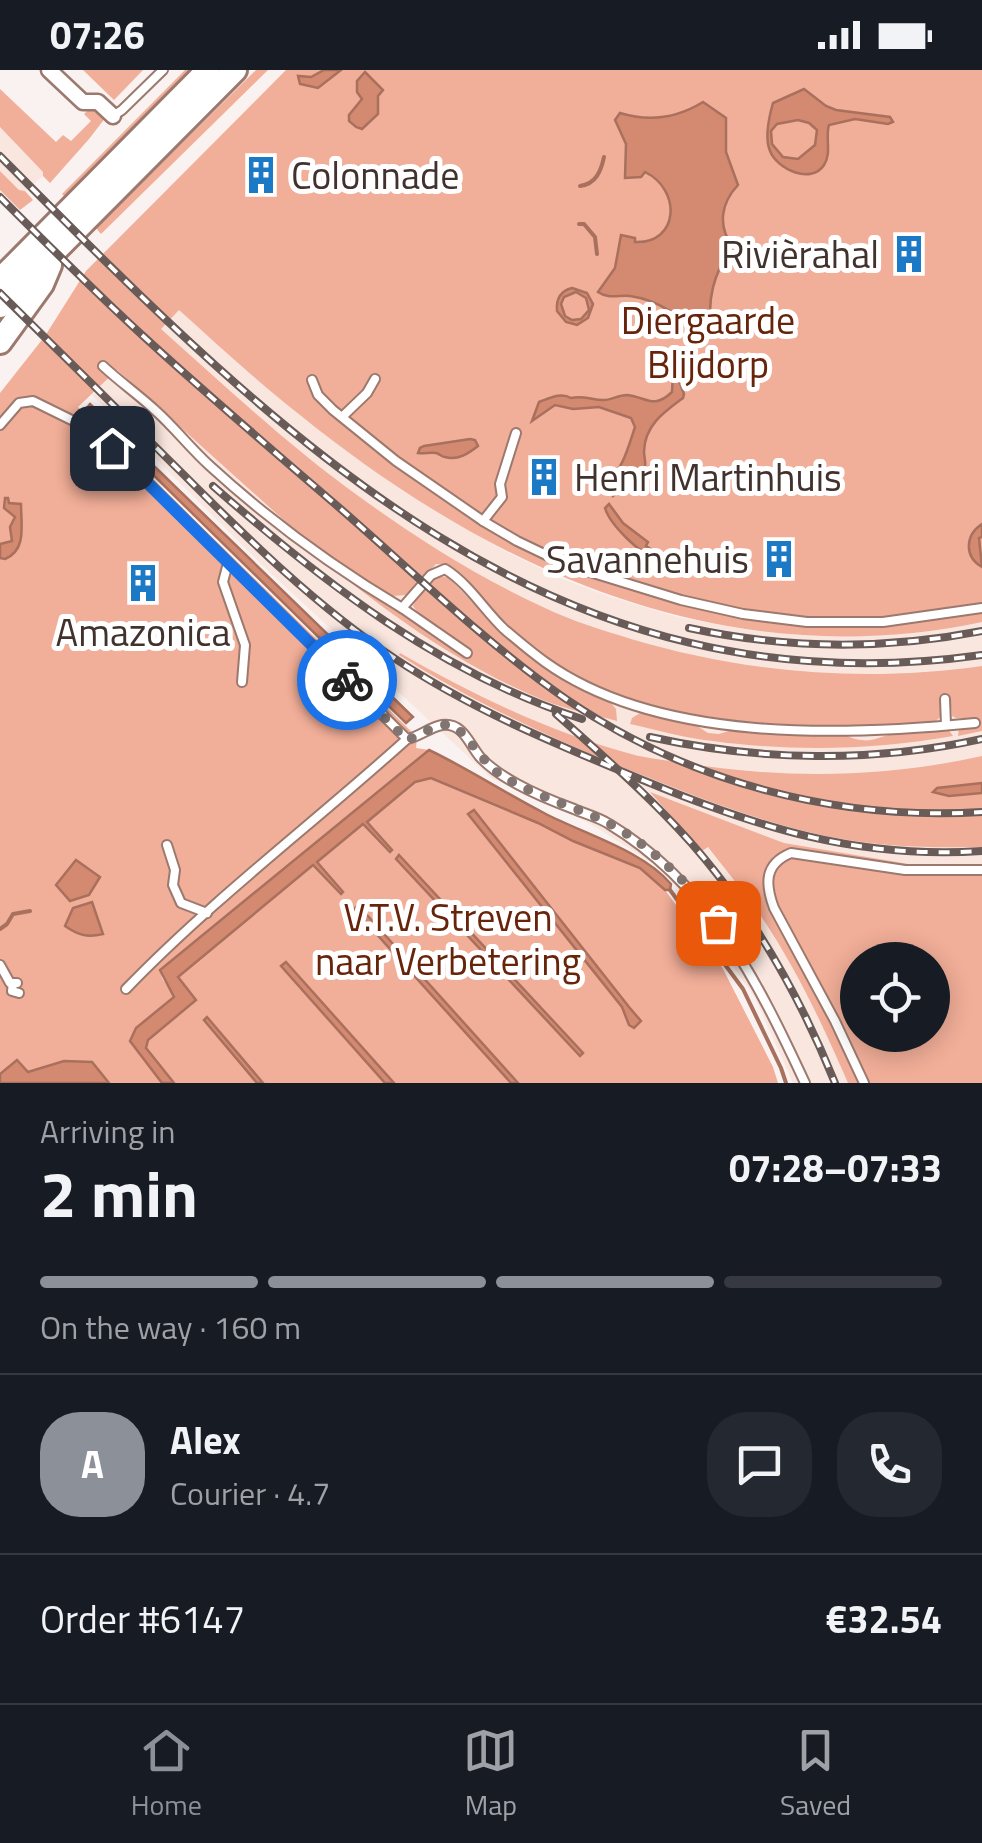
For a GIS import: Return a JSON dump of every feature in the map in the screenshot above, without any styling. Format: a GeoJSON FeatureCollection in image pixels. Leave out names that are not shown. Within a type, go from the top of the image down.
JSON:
{"type":"FeatureCollection","features":[{"type":"Feature","properties":{"kind":"main road"},"geometry":{"type":"LineString","coordinates":[[2,277],[208,70]]}},
{"type":"Feature","properties":{"kind":"main road"},"geometry":{"type":"LineString","coordinates":[[0,306],[235,70]]}},
{"type":"Feature","properties":{"kind":"main road"},"geometry":{"type":"LineString","coordinates":[[0,342],[42,284],[59,246]]}},
{"type":"Feature","properties":{"kind":"street"},"geometry":{"type":"LineString","coordinates":[[50,70],[83,102],[98,102],[113,116]]}},
{"type":"Feature","properties":{"kind":"lane"},"geometry":{"type":"LineString","coordinates":[[113,116],[163,70]]}},
{"type":"Feature","properties":{"kind":"lane"},"geometry":{"type":"LineString","coordinates":[[103,366],[209,465],[287,530],[467,653]]}},
{"type":"Feature","properties":{"kind":"lane"},"geometry":{"type":"LineString","coordinates":[[342,417],[374,379]]}},
{"type":"Feature","properties":{"kind":"lane"},"geometry":{"type":"LineString","coordinates":[[312,380],[318,396],[396,461],[516,541],[567,565],[681,600],[743,614],[807,622],[883,622],[982,608]]}},
{"type":"Feature","properties":{"kind":"lane"},"geometry":{"type":"LineString","coordinates":[[0,425],[19,403],[33,401],[98,432],[407,740]]}},
{"type":"Feature","properties":{"kind":"lane"},"geometry":{"type":"LineString","coordinates":[[482,520],[502,497],[500,484],[516,434]]}},
{"type":"Feature","properties":{"kind":"lane"},"geometry":{"type":"LineString","coordinates":[[228,563],[223,582],[245,645],[242,682]]}},
{"type":"Feature","properties":{"kind":"lane"},"geometry":{"type":"LineString","coordinates":[[402,608],[431,575],[445,569],[504,629],[547,664],[592,688],[657,712],[748,728],[866,731],[975,722]]}},
{"type":"Feature","properties":{"kind":"lane"},"geometry":{"type":"LineString","coordinates":[[945,699],[946,725]]}},
{"type":"Feature","properties":{"kind":"lane"},"geometry":{"type":"LineString","coordinates":[[126,989],[207,912],[407,740],[439,725],[454,725],[496,772],[606,822],[672,870],[733,944],[805,1083]]}},
{"type":"Feature","properties":{"kind":"lane"},"geometry":{"type":"LineString","coordinates":[[167,845],[176,870],[173,885],[181,903],[207,912]]}},
{"type":"Feature","properties":{"kind":"lane"},"geometry":{"type":"LineString","coordinates":[[864,1083],[836,1021],[774,908],[766,888],[770,872],[779,858],[792,853],[905,870],[982,870]]}},
{"type":"Feature","properties":{"kind":"lane"},"geometry":{"type":"LineString","coordinates":[[0,966],[16,986]]}},
{"type":"Feature","properties":{"kind":"shaded area"},"geometry":{"type":"Polygon","coordinates":[[[324,70],[341,70],[318,88],[300,84],[298,76],[311,77],[324,70]]]}},
{"type":"Feature","properties":{"kind":"shaded area"},"geometry":{"type":"Polygon","coordinates":[[[365,72],[383,90],[378,96],[378,114],[362,129],[349,121],[349,115],[362,99],[357,81],[365,72]]]}},
{"type":"Feature","properties":{"kind":"shaded area"},"geometry":{"type":"Polygon","coordinates":[[[804,89],[836,110],[890,117],[893,122],[855,119],[829,125],[824,165],[811,174],[803,174],[787,169],[770,151],[767,133],[773,103],[804,89]],[[798,120],[777,124],[771,131],[772,144],[783,157],[798,159],[815,145],[817,130],[798,120]]]}},
{"type":"Feature","properties":{"kind":"shaded area"},"geometry":{"type":"Polygon","coordinates":[[[703,102],[726,118],[726,152],[738,185],[723,215],[733,247],[713,287],[712,332],[698,339],[685,323],[660,305],[598,292],[615,268],[621,235],[635,238],[635,242],[650,240],[667,225],[670,214],[670,203],[657,180],[645,172],[641,177],[625,178],[626,144],[615,120],[620,113],[652,118],[673,115],[703,102]]]}},
{"type":"Feature","properties":{"kind":"shaded area"},"geometry":{"type":"Polygon","coordinates":[[[0,127],[44,173],[25,191],[0,171],[0,127]]]}},
{"type":"Feature","properties":{"kind":"shaded area"},"geometry":{"type":"Polygon","coordinates":[[[572,288],[587,293],[593,304],[588,318],[577,325],[566,322],[557,311],[560,297],[572,288]],[[576,292],[564,297],[561,304],[565,316],[581,319],[589,310],[586,298],[576,292]]]}},
{"type":"Feature","properties":{"kind":"shaded area"},"geometry":{"type":"Polygon","coordinates":[[[179,310],[301,416],[386,479],[503,550],[563,579],[678,617],[798,635],[823,636],[982,620],[982,1083],[793,1083],[755,998],[668,873],[589,823],[491,778],[262,565],[92,395],[179,310]]]}},
{"type":"Feature","properties":{"kind":"shaded area"},"geometry":{"type":"Polygon","coordinates":[[[676,372],[683,398],[652,426],[645,442],[645,467],[630,475],[626,485],[613,496],[606,484],[617,472],[627,450],[635,427],[631,418],[599,407],[573,409],[555,405],[532,421],[539,402],[559,396],[604,400],[627,395],[660,400],[672,392],[676,372]]]}},
{"type":"Feature","properties":{"kind":"shaded area"},"geometry":{"type":"Polygon","coordinates":[[[90,404],[413,717],[406,723],[86,409],[90,404]]]}},
{"type":"Feature","properties":{"kind":"shaded area"},"geometry":{"type":"Polygon","coordinates":[[[470,439],[478,446],[459,457],[418,453],[424,446],[470,439]]]}},
{"type":"Feature","properties":{"kind":"shaded area"},"geometry":{"type":"Polygon","coordinates":[[[5,498],[9,503],[21,504],[22,528],[17,550],[5,559],[0,558],[0,544],[12,541],[10,527],[15,517],[4,508],[5,498]]]}},
{"type":"Feature","properties":{"kind":"shaded area"},"geometry":{"type":"Polygon","coordinates":[[[609,504],[623,523],[648,542],[646,546],[659,554],[657,559],[619,530],[605,508],[609,504]]]}},
{"type":"Feature","properties":{"kind":"shaded area"},"geometry":{"type":"Polygon","coordinates":[[[982,524],[982,567],[972,558],[969,546],[972,534],[982,524]]]}},
{"type":"Feature","properties":{"kind":"shaded area"},"geometry":{"type":"Polygon","coordinates":[[[429,750],[544,813],[629,852],[659,872],[671,884],[670,890],[640,868],[538,823],[431,778],[415,782],[367,822],[390,852],[363,824],[317,862],[341,894],[313,865],[178,977],[196,1000],[148,1040],[146,1048],[174,1083],[162,1083],[130,1041],[136,1028],[174,997],[160,970],[429,750]]]}},
{"type":"Feature","properties":{"kind":"shaded area"},"geometry":{"type":"Polygon","coordinates":[[[982,783],[982,793],[949,796],[933,792],[937,788],[982,783]]]}},
{"type":"Feature","properties":{"kind":"shaded area"},"geometry":{"type":"Polygon","coordinates":[[[474,810],[641,1021],[634,1028],[622,1007],[468,814],[474,810]]]}},
{"type":"Feature","properties":{"kind":"shaded area"},"geometry":{"type":"Polygon","coordinates":[[[399,855],[583,1053],[580,1056],[396,859],[399,855]]]}},
{"type":"Feature","properties":{"kind":"shaded area"},"geometry":{"type":"Polygon","coordinates":[[[76,860],[100,877],[89,895],[70,901],[56,885],[76,860]]]}},
{"type":"Feature","properties":{"kind":"shaded area"},"geometry":{"type":"Polygon","coordinates":[[[92,902],[103,934],[83,935],[65,926],[73,908],[92,902]]]}},
{"type":"Feature","properties":{"kind":"shaded area"},"geometry":{"type":"Polygon","coordinates":[[[358,905],[518,1083],[511,1083],[354,909],[358,905]]]}},
{"type":"Feature","properties":{"kind":"shaded area"},"geometry":{"type":"Polygon","coordinates":[[[286,962],[394,1083],[385,1083],[281,966],[286,962]]]}},
{"type":"Feature","properties":{"kind":"shaded area"},"geometry":{"type":"Polygon","coordinates":[[[207,1017],[263,1083],[257,1083],[204,1020],[207,1017]]]}},
{"type":"Feature","properties":{"kind":"shaded area"},"geometry":{"type":"Polygon","coordinates":[[[17,1060],[28,1072],[64,1061],[92,1062],[109,1083],[0,1083],[0,1074],[17,1060]]]}},
{"type":"Feature","properties":{"kind":"green space"},"geometry":{"type":"Polygon","coordinates":[[[83,70],[143,70],[114,100],[83,70]]]}},
{"type":"Feature","properties":{"kind":"green space"},"geometry":{"type":"Polygon","coordinates":[[[185,70],[192,70],[66,198],[62,194],[185,70]]]}},
{"type":"Feature","properties":{"kind":"green space"},"geometry":{"type":"Polygon","coordinates":[[[256,70],[268,70],[101,234],[96,228],[256,70]]]}},
{"type":"Feature","properties":{"kind":"green space","name":"Diergaarde Blijdorp"},"geometry":{"type":"Polygon","coordinates":[[[286,70],[982,70],[982,622],[887,635],[795,635],[705,622],[618,598],[534,564],[453,522],[375,471],[284,402],[179,310],[161,329],[331,476],[402,527],[520,596],[631,639],[761,667],[893,674],[982,666],[982,731],[958,736],[959,728],[978,726],[978,719],[952,716],[950,697],[942,697],[940,717],[934,723],[791,728],[696,717],[605,690],[530,645],[468,582],[446,566],[436,564],[406,595],[381,592],[308,542],[117,370],[78,407],[417,737],[416,748],[429,750],[160,970],[174,996],[136,1028],[130,1041],[162,1083],[109,1083],[92,1062],[29,1076],[11,1065],[0,1074],[0,393],[45,336],[86,271],[286,70]]]}},
{"type":"Feature","properties":{"kind":"green space"},"geometry":{"type":"Polygon","coordinates":[[[0,89],[56,142],[63,135],[71,141],[91,121],[84,114],[89,109],[98,109],[106,117],[50,183],[0,127],[0,89]]]}},
{"type":"Feature","properties":{"kind":"green space"},"geometry":{"type":"Polygon","coordinates":[[[0,171],[33,200],[20,210],[0,190],[0,171]]]}},
{"type":"Feature","properties":{"kind":"green space"},"geometry":{"type":"Polygon","coordinates":[[[312,552],[468,656],[471,650],[421,617],[413,606],[421,590],[435,576],[448,577],[496,627],[548,669],[606,697],[616,709],[617,721],[552,703],[480,670],[394,615],[312,552]]]}},
{"type":"Feature","properties":{"kind":"green space"},"geometry":{"type":"Polygon","coordinates":[[[400,653],[484,698],[542,723],[644,757],[758,772],[833,774],[908,769],[982,756],[982,847],[869,843],[754,817],[540,732],[455,688],[400,653]]]}},
{"type":"Feature","properties":{"kind":"green space"},"geometry":{"type":"Polygon","coordinates":[[[640,713],[694,724],[708,733],[719,734],[732,730],[842,734],[866,740],[948,729],[953,736],[864,747],[774,747],[703,740],[630,724],[640,713]]]}},
{"type":"Feature","properties":{"kind":"green space","name":"V.T.V. Streven naar Verbetering"},"geometry":{"type":"Polygon","coordinates":[[[431,778],[640,868],[665,890],[723,969],[778,1083],[174,1083],[146,1048],[148,1040],[195,1000],[177,977],[415,782],[431,778]]]}},
{"type":"Feature","properties":{"kind":"green space"},"geometry":{"type":"Polygon","coordinates":[[[650,792],[784,843],[938,869],[982,865],[982,1083],[848,1083],[783,951],[708,847],[702,851],[650,792]]]}},
{"type":"Feature","properties":{"kind":"waterway"},"geometry":{"type":"LineString","coordinates":[[580,186],[597,176],[604,157]]}},
{"type":"Feature","properties":{"kind":"waterway"},"geometry":{"type":"LineString","coordinates":[[579,224],[584,224],[595,237],[597,254]]}},
{"type":"Feature","properties":{"kind":"waterway"},"geometry":{"type":"LineString","coordinates":[[670,890],[743,989],[786,1083]]}},
{"type":"Feature","properties":{"kind":"waterway"},"geometry":{"type":"LineString","coordinates":[[0,929],[13,914],[30,911]]}},
{"type":"Feature","properties":{"kind":"railway"},"geometry":{"type":"LineString","coordinates":[[0,156],[210,361],[319,453],[433,533],[555,597],[685,642],[827,662],[982,655]]}},
{"type":"Feature","properties":{"kind":"railway"},"geometry":{"type":"LineString","coordinates":[[0,197],[189,377],[477,630],[566,699],[662,753],[765,790],[872,810],[982,812]]}},
{"type":"Feature","properties":{"kind":"railway"},"geometry":{"type":"LineString","coordinates":[[0,293],[284,571],[365,638],[424,677],[516,726],[612,768],[769,826],[850,845],[936,852],[982,851]]}},
{"type":"Feature","properties":{"kind":"railway"},"geometry":{"type":"LineString","coordinates":[[213,486],[298,557],[386,622],[480,677],[582,719]]}},
{"type":"Feature","properties":{"kind":"railway"},"geometry":{"type":"LineString","coordinates":[[689,628],[762,640],[836,644],[909,642],[982,631]]}},
{"type":"Feature","properties":{"kind":"railway"},"geometry":{"type":"LineString","coordinates":[[556,714],[650,800],[716,873],[783,974],[835,1083]]}},
{"type":"Feature","properties":{"kind":"railway"},"geometry":{"type":"LineString","coordinates":[[650,737],[733,751],[816,756],[899,752],[982,739]]}},
{"type":"Feature","properties":{"kind":"way so far"},"geometry":{"type":"LineString","coordinates":[[347,680],[407,740],[439,725],[454,725],[496,772],[606,822],[672,870],[718,923]]}},
{"type":"Feature","properties":{"kind":"place","name":"Colonnade"},"geometry":{"type":"Point","coordinates":[261,175]}},
{"type":"Feature","properties":{"kind":"place","name":"Rivièrahal"},"geometry":{"type":"Point","coordinates":[909,254]}},
{"type":"Feature","properties":{"kind":"place","name":"Henri Martinhuis"},"geometry":{"type":"Point","coordinates":[544,477]}},
{"type":"Feature","properties":{"kind":"place","name":"Savannehuis"},"geometry":{"type":"Point","coordinates":[779,559]}},
{"type":"Feature","properties":{"kind":"place","name":"Amazonica"},"geometry":{"type":"Point","coordinates":[143,583]}},
{"type":"Feature","properties":{"kind":"route"},"geometry":{"type":"LineString","coordinates":[[112,448],[347,680]]}}]}
